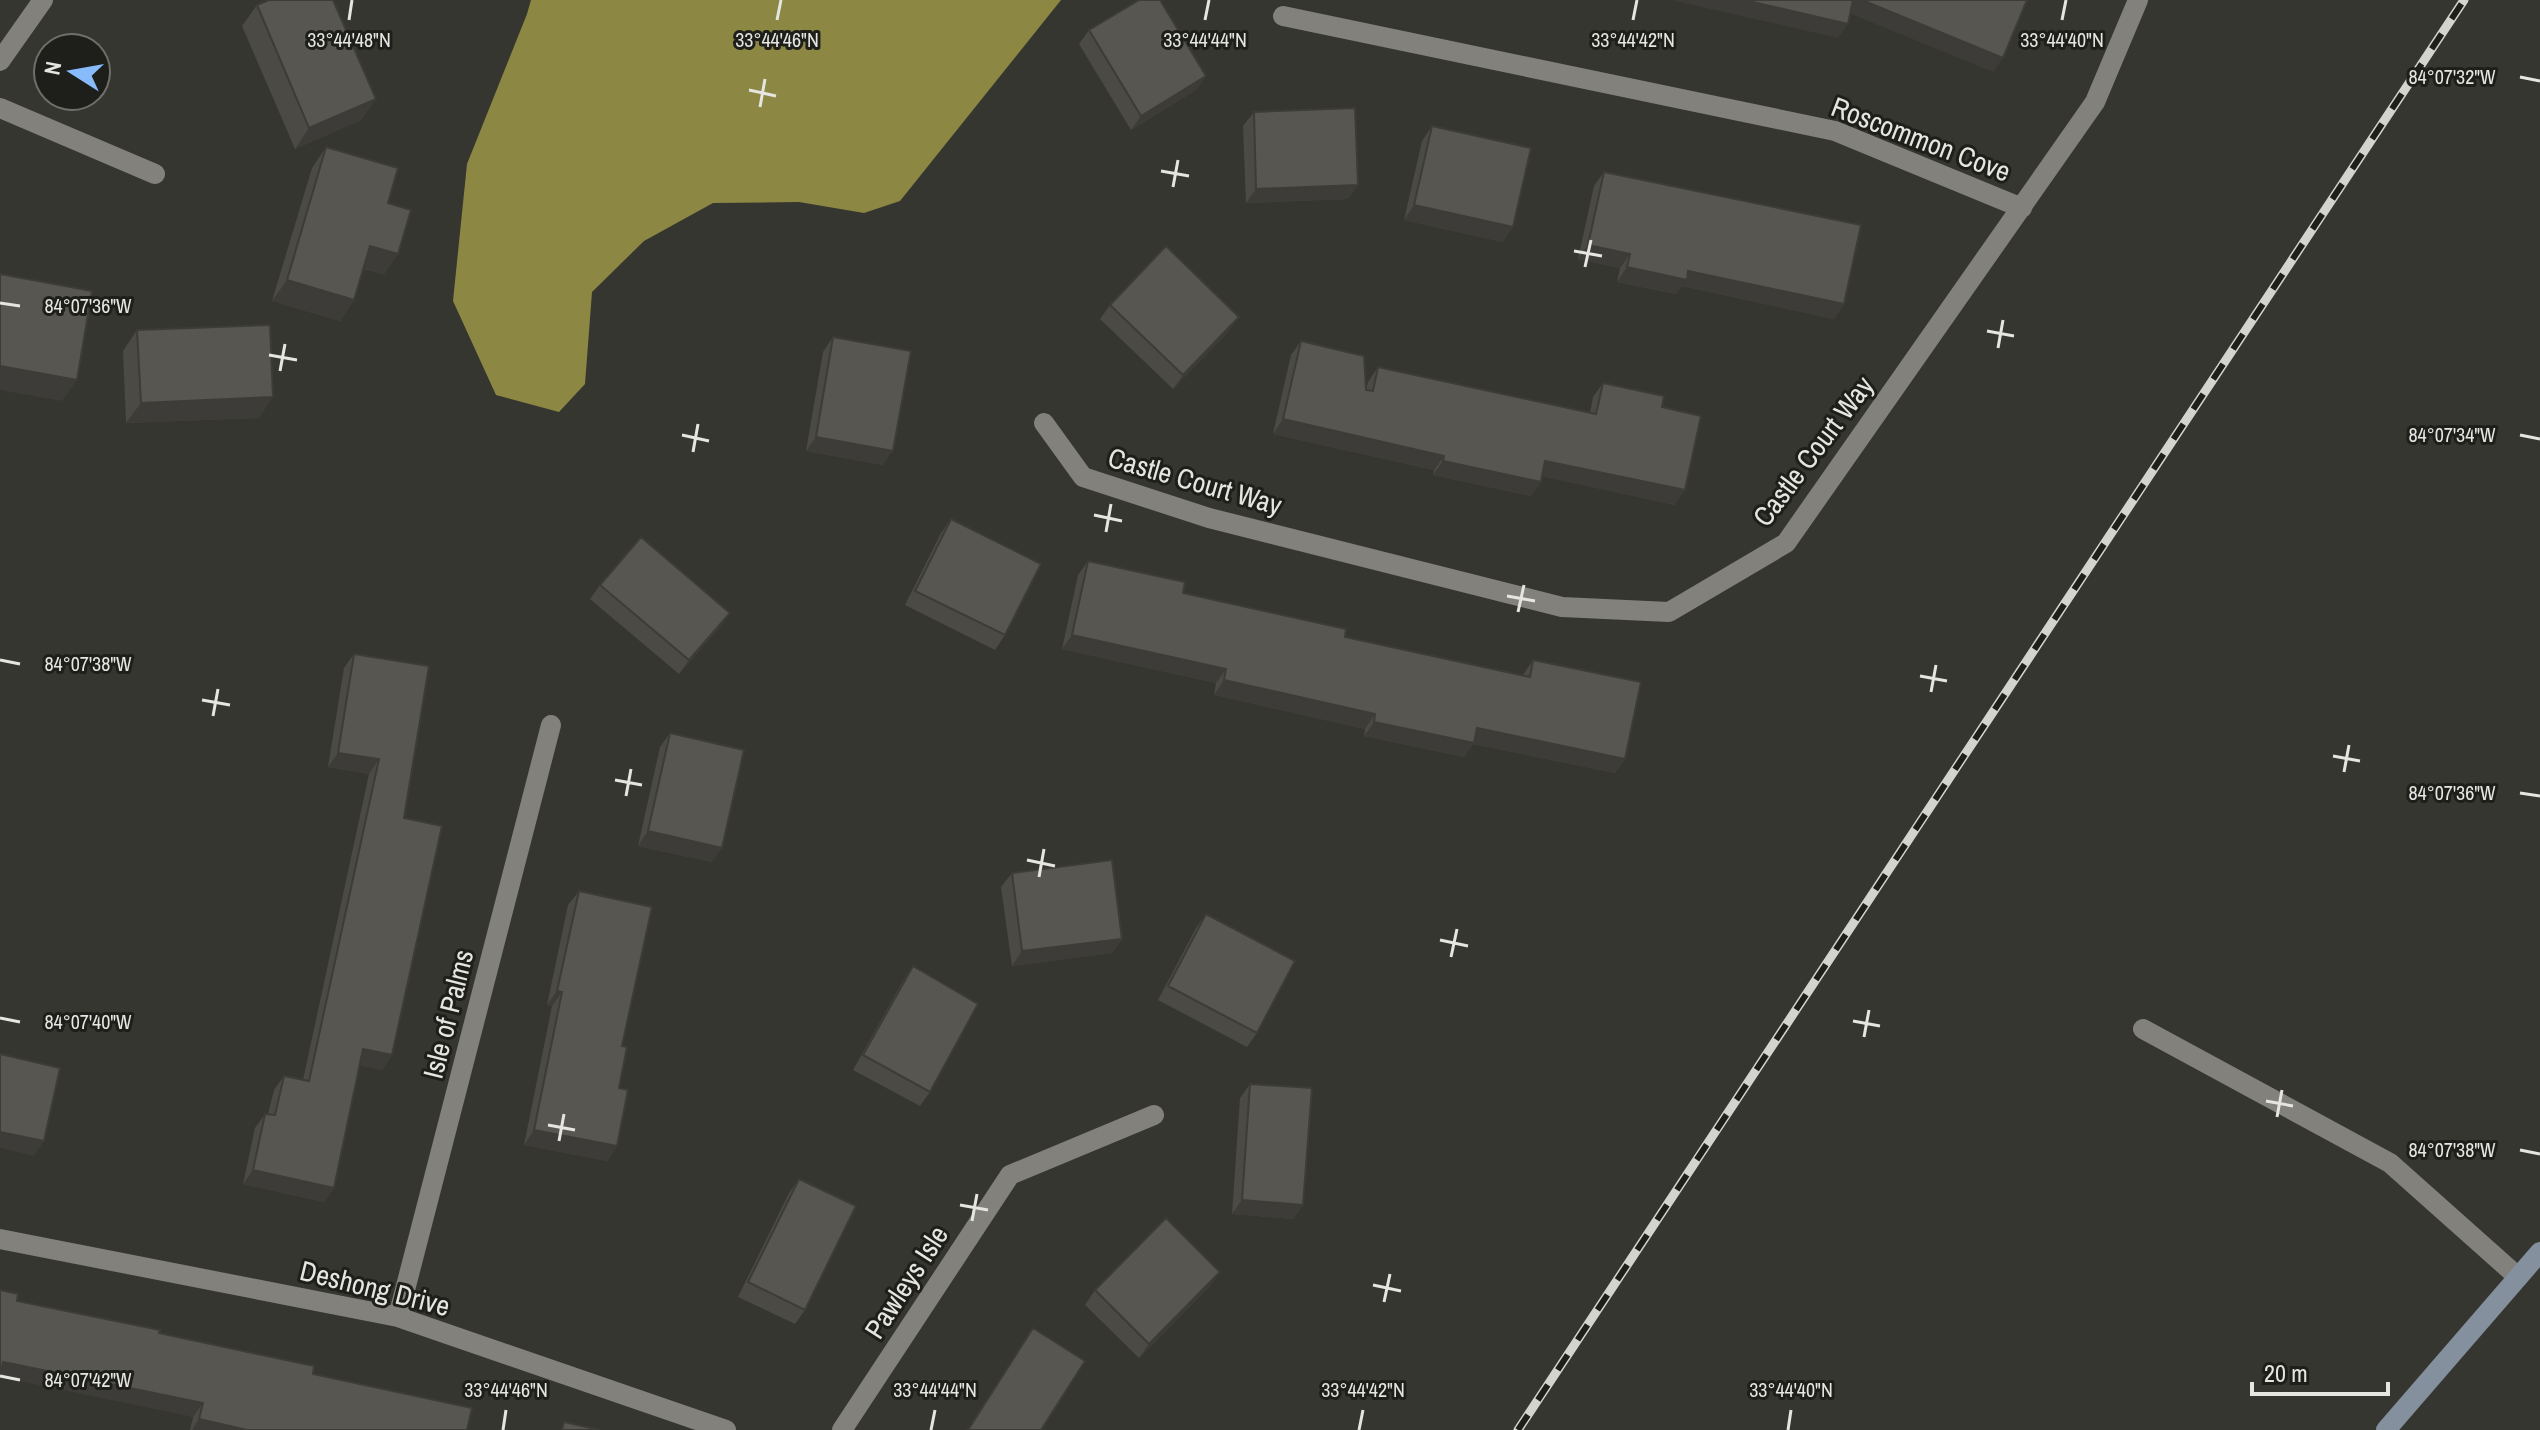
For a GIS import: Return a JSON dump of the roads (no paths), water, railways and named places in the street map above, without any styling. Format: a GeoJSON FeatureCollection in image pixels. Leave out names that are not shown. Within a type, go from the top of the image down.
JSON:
{"type":"FeatureCollection","features":[{"type":"Feature","properties":{"kind":"main road"},"geometry":{"type":"LineString","coordinates":[[2386,1430],[2540,1252]]}},
{"type":"Feature","properties":{"kind":"street"},"geometry":{"type":"LineString","coordinates":[[0,61],[43,0]]}},
{"type":"Feature","properties":{"kind":"street","name":"Castle Court Way"},"geometry":{"type":"LineString","coordinates":[[1044,423],[1083,477],[1209,518],[1562,607],[1669,612],[1786,543],[2095,102],[2138,0]]}},
{"type":"Feature","properties":{"kind":"street","name":"Roscommon Cove"},"geometry":{"type":"LineString","coordinates":[[1283,16],[1835,131],[2022,208]]}},
{"type":"Feature","properties":{"kind":"street"},"geometry":{"type":"LineString","coordinates":[[0,108],[155,174]]}},
{"type":"Feature","properties":{"kind":"street","name":"Isle of Palms"},"geometry":{"type":"LineString","coordinates":[[398,1317],[551,725]]}},
{"type":"Feature","properties":{"kind":"street"},"geometry":{"type":"LineString","coordinates":[[2143,1029],[2390,1163],[2518,1277]]}},
{"type":"Feature","properties":{"kind":"street","name":"Pawleys Isle"},"geometry":{"type":"LineString","coordinates":[[842,1430],[1010,1175],[1154,1115]]}},
{"type":"Feature","properties":{"kind":"street","name":"Deshong Drive"},"geometry":{"type":"LineString","coordinates":[[0,1239],[398,1317],[726,1430]]}},
{"type":"Feature","properties":{"kind":"railway"},"geometry":{"type":"LineString","coordinates":[[1518,1430],[2464,0]]}}]}
